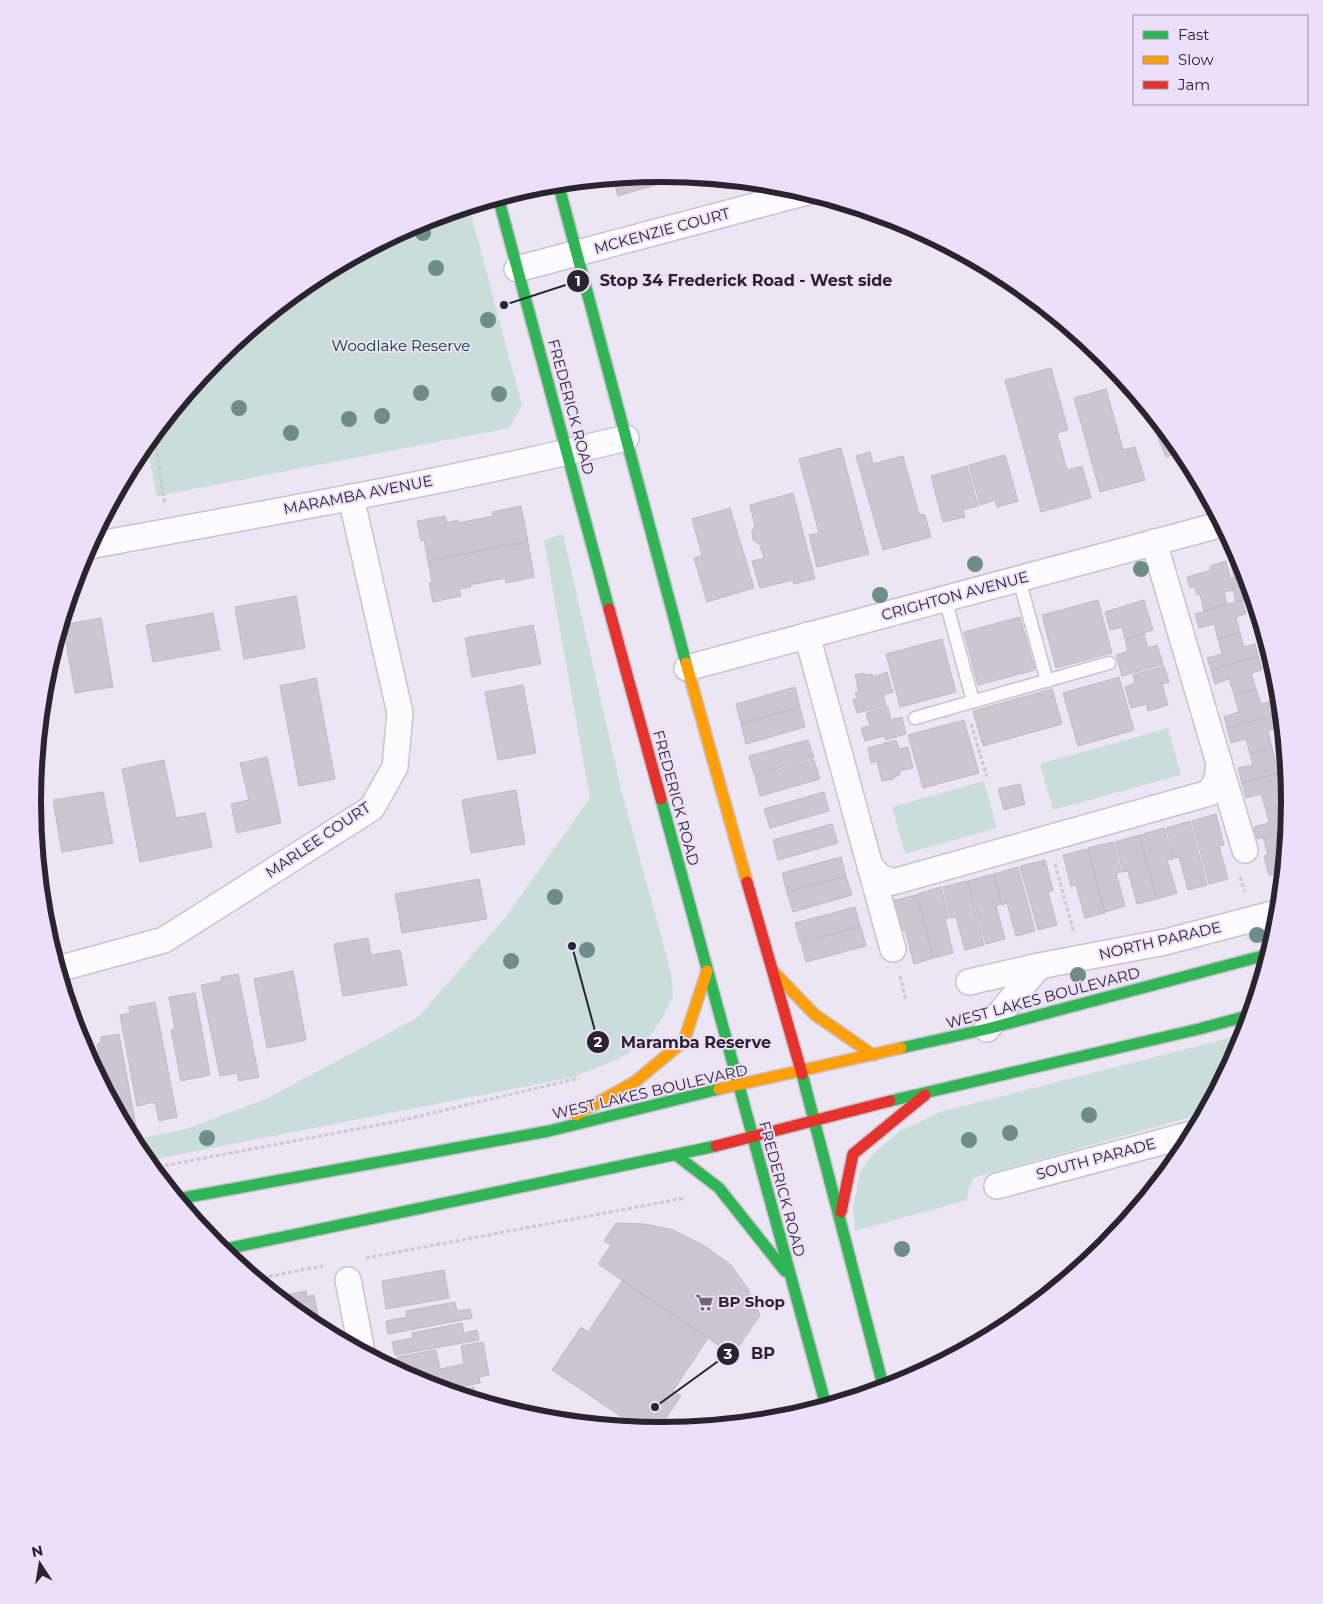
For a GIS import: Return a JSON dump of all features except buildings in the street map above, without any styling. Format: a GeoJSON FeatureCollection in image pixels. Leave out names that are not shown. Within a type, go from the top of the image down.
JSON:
{"type":"FeatureCollection","features":[{"type":"Feature","properties":{"kind":"main road"},"geometry":{"type":"LineString","coordinates":[[560,191],[687,668],[814,1119],[882,1381]]}},
{"type":"Feature","properties":{"kind":"main road","name":"FREDERICK ROAD"},"geometry":{"type":"LineString","coordinates":[[499,203],[824,1400]]}},
{"type":"Feature","properties":{"kind":"main road","name":"WEST LAKES BOULEVARD"},"geometry":{"type":"LineString","coordinates":[[183,1197],[549,1131],[699,1094],[987,1029],[1263,956]]}},
{"type":"Feature","properties":{"kind":"main road"},"geometry":{"type":"LineString","coordinates":[[772,970],[814,1014],[873,1055]]}},
{"type":"Feature","properties":{"kind":"main road"},"geometry":{"type":"LineString","coordinates":[[549,1131],[636,1081],[684,1041],[707,971]]}},
{"type":"Feature","properties":{"kind":"main road"},"geometry":{"type":"LineString","coordinates":[[231,1248],[676,1154],[930,1091],[1243,1017]]}},
{"type":"Feature","properties":{"kind":"main road"},"geometry":{"type":"LineString","coordinates":[[840,1217],[853,1154],[930,1091]]}},
{"type":"Feature","properties":{"kind":"main road"},"geometry":{"type":"LineString","coordinates":[[676,1154],[719,1188],[791,1278]]}},
{"type":"Feature","properties":{"kind":"street","name":"MCKENZIE COURT"},"geometry":{"type":"LineString","coordinates":[[517,270],[792,196]]}},
{"type":"Feature","properties":{"kind":"street","name":"MARAMBA AVENUE"},"geometry":{"type":"LineString","coordinates":[[98,544],[351,497],[568,453],[626,438]]}},
{"type":"Feature","properties":{"kind":"street","name":"MARLEE COURT"},"geometry":{"type":"LineString","coordinates":[[63,968],[164,940],[372,808],[395,767],[400,713],[351,497]]}},
{"type":"Feature","properties":{"kind":"street","name":"CRIGHTON AVENUE"},"geometry":{"type":"LineString","coordinates":[[687,668],[1217,526]]}},
{"type":"Feature","properties":{"kind":"street"},"geometry":{"type":"LineString","coordinates":[[1154,542],[1245,850]]}},
{"type":"Feature","properties":{"kind":"street"},"geometry":{"type":"LineString","coordinates":[[807,636],[893,949]]}},
{"type":"Feature","properties":{"kind":"street"},"geometry":{"type":"LineString","coordinates":[[870,866],[880,877],[893,882],[1209,793],[1217,780],[1219,763]]}},
{"type":"Feature","properties":{"kind":"street","name":"NORTH PARADE"},"geometry":{"type":"LineString","coordinates":[[969,982],[1039,966],[1165,942],[1271,914]]}},
{"type":"Feature","properties":{"kind":"street"},"geometry":{"type":"LineString","coordinates":[[987,1029],[1039,966]]}},
{"type":"Feature","properties":{"kind":"street","name":"SOUTH PARADE"},"geometry":{"type":"LineString","coordinates":[[997,1186],[1185,1135]]}},
{"type":"Feature","properties":{"kind":"street"},"geometry":{"type":"LineString","coordinates":[[340,1272],[360,1344]]}},
{"type":"Feature","properties":{"kind":"lane"},"geometry":{"type":"LineString","coordinates":[[1019,579],[1047,681]]}},
{"type":"Feature","properties":{"kind":"lane"},"geometry":{"type":"LineString","coordinates":[[945,598],[973,701]]}},
{"type":"Feature","properties":{"kind":"lane"},"geometry":{"type":"LineString","coordinates":[[915,718],[1109,663]]}},
{"type":"Feature","properties":{"kind":"path"},"geometry":{"type":"LineString","coordinates":[[155,443],[169,531]]}},
{"type":"Feature","properties":{"kind":"path"},"geometry":{"type":"LineString","coordinates":[[1055,862],[1075,935]]}},
{"type":"Feature","properties":{"kind":"path"},"geometry":{"type":"LineString","coordinates":[[160,1167],[399,1121],[581,1077]]}},
{"type":"Feature","properties":{"kind":"path"},"geometry":{"type":"LineString","coordinates":[[361,1259],[690,1197]]}},
{"type":"Feature","properties":{"kind":"path"},"geometry":{"type":"LineString","coordinates":[[265,1278],[340,1272]]}},
{"type":"Feature","properties":{"kind":"green space","name":"Woodlake Reserve"},"geometry":{"type":"Polygon","coordinates":[[[471,212],[522,406],[509,428],[157,496],[148,454],[169,424],[223,363],[284,310],[317,286],[351,265],[424,229],[471,212]]]}},
{"type":"Feature","properties":{"kind":"green space"},"geometry":{"type":"Polygon","coordinates":[[[563,534],[621,789],[671,973],[673,996],[648,1040],[619,1059],[573,1077],[155,1159],[141,1138],[186,1129],[266,1099],[417,1018],[505,918],[590,798],[544,540],[563,534]]]}},
{"type":"Feature","properties":{"kind":"green space"},"geometry":{"type":"Polygon","coordinates":[[[1168,728],[1181,775],[1053,810],[1040,764],[1168,728]]]}},
{"type":"Feature","properties":{"kind":"green space"},"geometry":{"type":"Polygon","coordinates":[[[984,781],[997,828],[905,854],[892,807],[984,781]]]}},
{"type":"Feature","properties":{"kind":"green space"},"geometry":{"type":"Polygon","coordinates":[[[1236,1036],[1197,1115],[973,1178],[968,1190],[967,1200],[855,1231],[853,1209],[860,1172],[870,1157],[900,1131],[940,1112],[1236,1036]]]}},
{"type":"Feature","properties":{"kind":"traffic: fast"},"geometry":{"type":"LineString","coordinates":[[560,191],[686,663]]}},
{"type":"Feature","properties":{"kind":"traffic: fast"},"geometry":{"type":"LineString","coordinates":[[500,203],[609,609]]}},
{"type":"Feature","properties":{"kind":"traffic: fast"},"geometry":{"type":"LineString","coordinates":[[661,799],[824,1400]]}},
{"type":"Feature","properties":{"kind":"traffic: fast"},"geometry":{"type":"LineString","coordinates":[[901,1048],[987,1029],[1263,956]]}},
{"type":"Feature","properties":{"kind":"traffic: fast"},"geometry":{"type":"LineString","coordinates":[[890,1101],[1243,1017]]}},
{"type":"Feature","properties":{"kind":"traffic: fast"},"geometry":{"type":"LineString","coordinates":[[802,1074],[882,1381]]}},
{"type":"Feature","properties":{"kind":"traffic: fast"},"geometry":{"type":"LineString","coordinates":[[184,1198],[549,1131],[719,1089]]}},
{"type":"Feature","properties":{"kind":"traffic: fast"},"geometry":{"type":"LineString","coordinates":[[231,1248],[716,1146]]}},
{"type":"Feature","properties":{"kind":"traffic: fast"},"geometry":{"type":"LineString","coordinates":[[676,1155],[719,1188],[785,1271]]}},
{"type":"Feature","properties":{"kind":"traffic: slow"},"geometry":{"type":"LineString","coordinates":[[686,663],[747,882]]}},
{"type":"Feature","properties":{"kind":"traffic: slow"},"geometry":{"type":"LineString","coordinates":[[576,1115],[636,1081],[684,1041],[707,971]]}},
{"type":"Feature","properties":{"kind":"traffic: slow"},"geometry":{"type":"LineString","coordinates":[[773,971],[814,1014],[873,1055]]}},
{"type":"Feature","properties":{"kind":"traffic: slow"},"geometry":{"type":"LineString","coordinates":[[719,1089],[901,1048]]}},
{"type":"Feature","properties":{"kind":"traffic: jam"},"geometry":{"type":"LineString","coordinates":[[609,609],[661,799]]}},
{"type":"Feature","properties":{"kind":"traffic: jam"},"geometry":{"type":"LineString","coordinates":[[747,882],[802,1074]]}},
{"type":"Feature","properties":{"kind":"traffic: jam"},"geometry":{"type":"LineString","coordinates":[[841,1212],[853,1154],[925,1095]]}},
{"type":"Feature","properties":{"kind":"traffic: jam"},"geometry":{"type":"LineString","coordinates":[[716,1146],[890,1101]]}},
{"type":"Feature","properties":{"kind":"place","name":"Stop 34 Frederick Road - West side"},"geometry":{"type":"Point","coordinates":[504,305]}},
{"type":"Feature","properties":{"kind":"place","name":"Maramba Reserve"},"geometry":{"type":"Point","coordinates":[572,946]}},
{"type":"Feature","properties":{"kind":"place","name":"BP Shop"},"geometry":{"type":"Point","coordinates":[704,1302]}},
{"type":"Feature","properties":{"kind":"place","name":"BP"},"geometry":{"type":"Point","coordinates":[655,1407]}}]}
